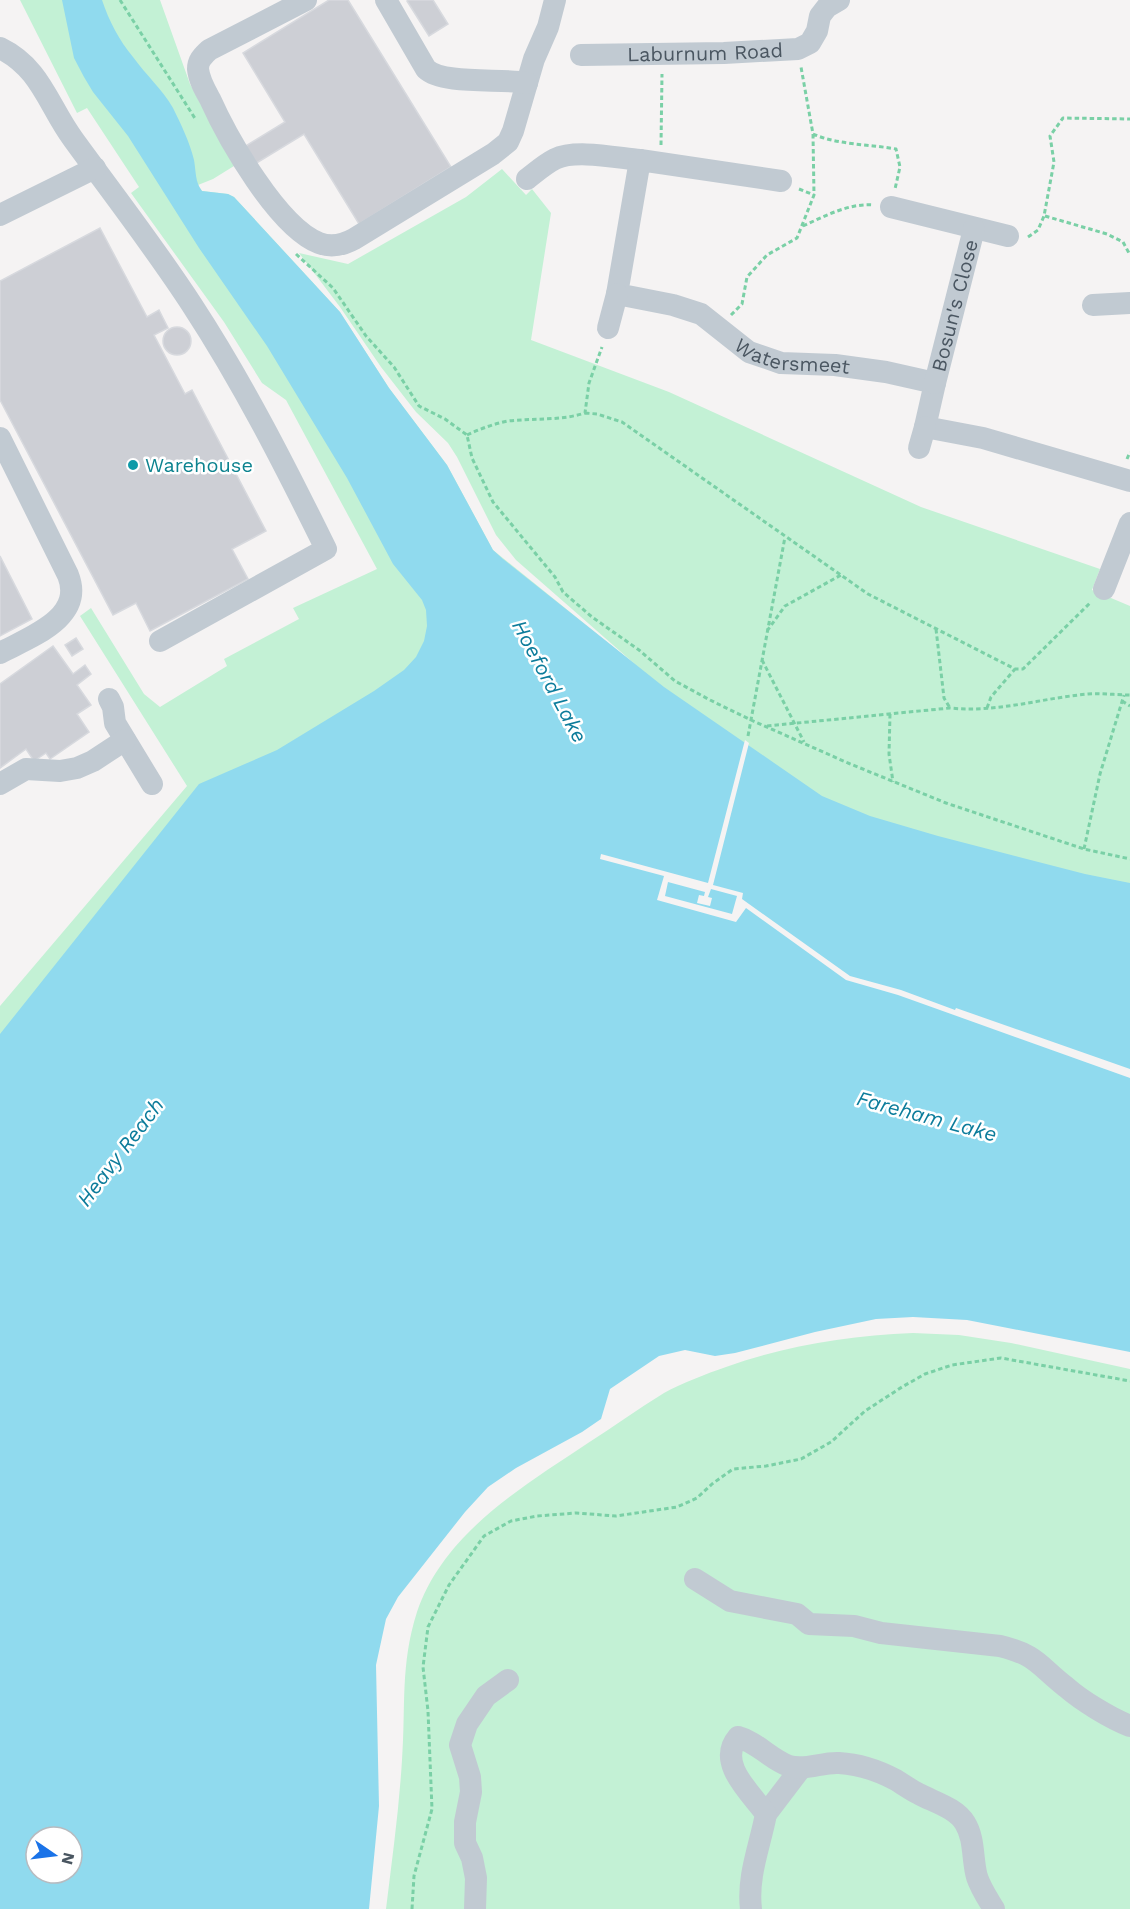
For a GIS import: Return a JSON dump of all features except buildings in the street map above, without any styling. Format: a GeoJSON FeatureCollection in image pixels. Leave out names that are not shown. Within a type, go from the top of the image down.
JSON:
{"type":"FeatureCollection","features":[{"type":"Feature","properties":{"kind":"street"},"geometry":{"type":"LineString","coordinates":[[306,0],[209,50],[200,59],[198,72],[219,120],[265,190],[293,225],[321,244],[338,246],[354,239],[502,148],[508,142],[534,59],[548,27],[555,0]]}},
{"type":"Feature","properties":{"kind":"street"},"geometry":{"type":"LineString","coordinates":[[386,0],[430,74],[455,79],[506,80],[527,83]]}},
{"type":"Feature","properties":{"kind":"street","name":"Laburnum Road"},"geometry":{"type":"LineString","coordinates":[[581,55],[798,50],[810,43],[817,31],[820,16],[826,7],[838,0]]}},
{"type":"Feature","properties":{"kind":"street"},"geometry":{"type":"LineString","coordinates":[[0,48],[24,63],[36,77],[71,136],[134,219],[193,306],[279,452],[326,549],[160,641]]}},
{"type":"Feature","properties":{"kind":"street"},"geometry":{"type":"LineString","coordinates":[[527,179],[551,161],[566,156],[584,155],[651,161],[781,182]]}},
{"type":"Feature","properties":{"kind":"street"},"geometry":{"type":"LineString","coordinates":[[608,328],[617,294],[628,227],[651,161]]}},
{"type":"Feature","properties":{"kind":"street"},"geometry":{"type":"LineString","coordinates":[[0,215],[95,168]]}},
{"type":"Feature","properties":{"kind":"street"},"geometry":{"type":"LineString","coordinates":[[891,207],[1008,236]]}},
{"type":"Feature","properties":{"kind":"street","name":"Bosun's Close"},"geometry":{"type":"LineString","coordinates":[[935,383],[974,229]]}},
{"type":"Feature","properties":{"kind":"street","name":"Watersmeet"},"geometry":{"type":"LineString","coordinates":[[617,294],[673,305],[701,314],[749,352],[781,363],[886,372],[935,383]]}},
{"type":"Feature","properties":{"kind":"street"},"geometry":{"type":"LineString","coordinates":[[1093,305],[1130,303]]}},
{"type":"Feature","properties":{"kind":"street"},"geometry":{"type":"LineString","coordinates":[[935,383],[922,437],[983,438],[1130,481]]}},
{"type":"Feature","properties":{"kind":"street"},"geometry":{"type":"LineString","coordinates":[[0,438],[68,575],[72,593],[66,608],[51,624],[0,653]]}},
{"type":"Feature","properties":{"kind":"street"},"geometry":{"type":"LineString","coordinates":[[1104,589],[1130,523]]}},
{"type":"Feature","properties":{"kind":"street"},"geometry":{"type":"LineString","coordinates":[[109,699],[113,707],[115,723],[152,784]]}},
{"type":"Feature","properties":{"kind":"street"},"geometry":{"type":"LineString","coordinates":[[0,784],[26,769],[60,771],[77,768],[93,761],[125,740]]}},
{"type":"Feature","properties":{"kind":"street"},"geometry":{"type":"LineString","coordinates":[[695,1579],[730,1601],[804,1607],[809,1624],[854,1626],[880,1633],[1019,1650],[1035,1659],[1066,1687],[1130,1726]]}},
{"type":"Feature","properties":{"kind":"street"},"geometry":{"type":"LineString","coordinates":[[475,1909],[476,1878],[472,1858],[465,1843],[465,1822],[471,1792],[470,1777],[459,1745],[467,1724],[486,1696],[508,1680]]}},
{"type":"Feature","properties":{"kind":"street"},"geometry":{"type":"LineString","coordinates":[[766,1814],[735,1772],[730,1758],[732,1744],[738,1737],[746,1739],[790,1766],[801,1768],[839,1763],[871,1770],[953,1810],[966,1824],[973,1848],[977,1876],[994,1909]]}},
{"type":"Feature","properties":{"kind":"street"},"geometry":{"type":"LineString","coordinates":[[751,1909],[752,1867],[762,1839],[766,1814],[801,1768]]}},
{"type":"Feature","properties":{"kind":"path"},"geometry":{"type":"LineString","coordinates":[[120,0],[199,125]]}},
{"type":"Feature","properties":{"kind":"path"},"geometry":{"type":"LineString","coordinates":[[651,161],[662,54]]}},
{"type":"Feature","properties":{"kind":"path"},"geometry":{"type":"LineString","coordinates":[[1008,236],[1030,237],[1038,230],[1044,216],[1054,162],[1050,136],[1063,118],[1130,119]]}},
{"type":"Feature","properties":{"kind":"path"},"geometry":{"type":"LineString","coordinates":[[802,227],[834,212],[862,204],[891,207],[900,167],[896,149],[830,142],[813,134]]}},
{"type":"Feature","properties":{"kind":"path"},"geometry":{"type":"LineString","coordinates":[[1044,216],[1107,234],[1123,242],[1130,255]]}},
{"type":"Feature","properties":{"kind":"path"},"geometry":{"type":"LineString","coordinates":[[292,251],[333,288],[366,336],[394,367],[419,406],[445,418],[467,435],[472,458],[493,502],[555,577],[563,592],[592,617],[639,650],[675,681],[751,720],[946,803],[1084,849],[1130,859]]}},
{"type":"Feature","properties":{"kind":"path"},"geometry":{"type":"LineString","coordinates":[[585,413],[589,383],[608,328]]}},
{"type":"Feature","properties":{"kind":"path"},"geometry":{"type":"LineString","coordinates":[[467,435],[487,426],[508,421],[571,417],[585,413],[597,414],[622,423],[868,594],[1014,669],[1023,669],[1104,589]]}},
{"type":"Feature","properties":{"kind":"path"},"geometry":{"type":"LineString","coordinates":[[748,736],[785,536]]}},
{"type":"Feature","properties":{"kind":"path"},"geometry":{"type":"LineString","coordinates":[[766,632],[785,606],[841,575]]}},
{"type":"Feature","properties":{"kind":"path"},"geometry":{"type":"LineString","coordinates":[[936,629],[944,698],[950,708]]}},
{"type":"Feature","properties":{"kind":"path"},"geometry":{"type":"LineString","coordinates":[[762,659],[805,743]]}},
{"type":"Feature","properties":{"kind":"path"},"geometry":{"type":"LineString","coordinates":[[987,708],[991,697],[1014,669]]}},
{"type":"Feature","properties":{"kind":"path"},"geometry":{"type":"LineString","coordinates":[[765,726],[950,708],[969,710],[1090,694],[1130,695]]}},
{"type":"Feature","properties":{"kind":"path"},"geometry":{"type":"LineString","coordinates":[[1084,849],[1100,774],[1124,695]]}},
{"type":"Feature","properties":{"kind":"path"},"geometry":{"type":"LineString","coordinates":[[1122,701],[1130,706]]}},
{"type":"Feature","properties":{"kind":"path"},"geometry":{"type":"LineString","coordinates":[[890,714],[889,754],[893,782]]}},
{"type":"Feature","properties":{"kind":"path"},"geometry":{"type":"LineString","coordinates":[[412,1909],[414,1876],[432,1809],[429,1711],[423,1667],[428,1627],[449,1585],[484,1536],[511,1521],[537,1516],[576,1513],[616,1516],[677,1507],[697,1498],[733,1469],[766,1466],[801,1459],[831,1442],[865,1412],[902,1387],[925,1374],[952,1365],[1001,1358],[1130,1380]]}},
{"type":"Feature","properties":{"kind":"green space"},"geometry":{"type":"Polygon","coordinates":[[[20,0],[160,0],[190,84],[234,166],[198,185],[202,191],[228,194],[234,197],[340,312],[389,388],[447,465],[493,550],[637,666],[516,560],[496,535],[448,443],[416,412],[299,253],[348,264],[466,197],[502,169],[526,195],[532,189],[551,213],[531,340],[669,392],[921,507],[1100,569],[1092,590],[1130,606],[1130,1074],[0,1209],[0,1006],[187,786],[80,616],[91,608],[144,694],[160,707],[227,666],[224,659],[299,619],[293,608],[377,569],[286,400],[262,383],[224,322],[131,193],[139,187],[87,108],[77,113],[20,0]]]}},
{"type":"Feature","properties":{"kind":"green space"},"geometry":{"type":"Polygon","coordinates":[[[913,1333],[959,1335],[1011,1343],[1130,1369],[1130,1909],[386,1909],[399,1797],[406,1668],[412,1631],[429,1584],[446,1558],[466,1535],[488,1514],[537,1477],[654,1399],[678,1386],[749,1359],[795,1347],[865,1336],[913,1333]]]}},
{"type":"Feature","properties":{"kind":"water"},"geometry":{"type":"Polygon","coordinates":[[[62,0],[102,0],[123,44],[173,108],[190,147],[197,180],[202,191],[228,194],[234,197],[340,312],[389,388],[447,465],[493,550],[664,687],[822,796],[870,816],[938,836],[1085,874],[1130,883],[1130,1352],[967,1320],[913,1317],[876,1319],[735,1353],[715,1356],[685,1350],[659,1356],[610,1389],[601,1419],[516,1468],[488,1487],[465,1512],[398,1597],[386,1619],[376,1665],[379,1806],[369,1909],[0,1909],[0,1034],[199,784],[277,750],[374,691],[404,670],[416,657],[424,641],[427,626],[426,610],[422,600],[393,564],[347,478],[267,346],[199,248],[128,136],[84,77],[74,58],[62,0]]]}},
{"type":"Feature","properties":{"kind":"pier"},"geometry":{"type":"Polygon","coordinates":[[[745,740],[749,743],[713,885],[743,893],[742,899],[850,976],[901,990],[955,1010],[956,1008],[1130,1069],[1130,1078],[898,995],[846,980],[746,908],[736,922],[657,900],[664,876],[600,859],[601,854],[708,883],[745,740]],[[668,882],[665,896],[732,914],[737,896],[711,889],[708,897],[712,898],[710,906],[697,903],[699,895],[704,896],[705,892],[668,882]]]}},
{"type":"Feature","properties":{"kind":"place","name":"Warehouse"},"geometry":{"type":"Point","coordinates":[133,465]}},
{"type":"Feature","properties":{"kind":"water label","name":"Hoeford Lake"},"geometry":{"type":"Point","coordinates":[550,681]}},
{"type":"Feature","properties":{"kind":"water label","name":"Fareham Lake"},"geometry":{"type":"Point","coordinates":[927,1116]}},
{"type":"Feature","properties":{"kind":"water label","name":"Heavy Reach"},"geometry":{"type":"Point","coordinates":[120,1152]}}]}
